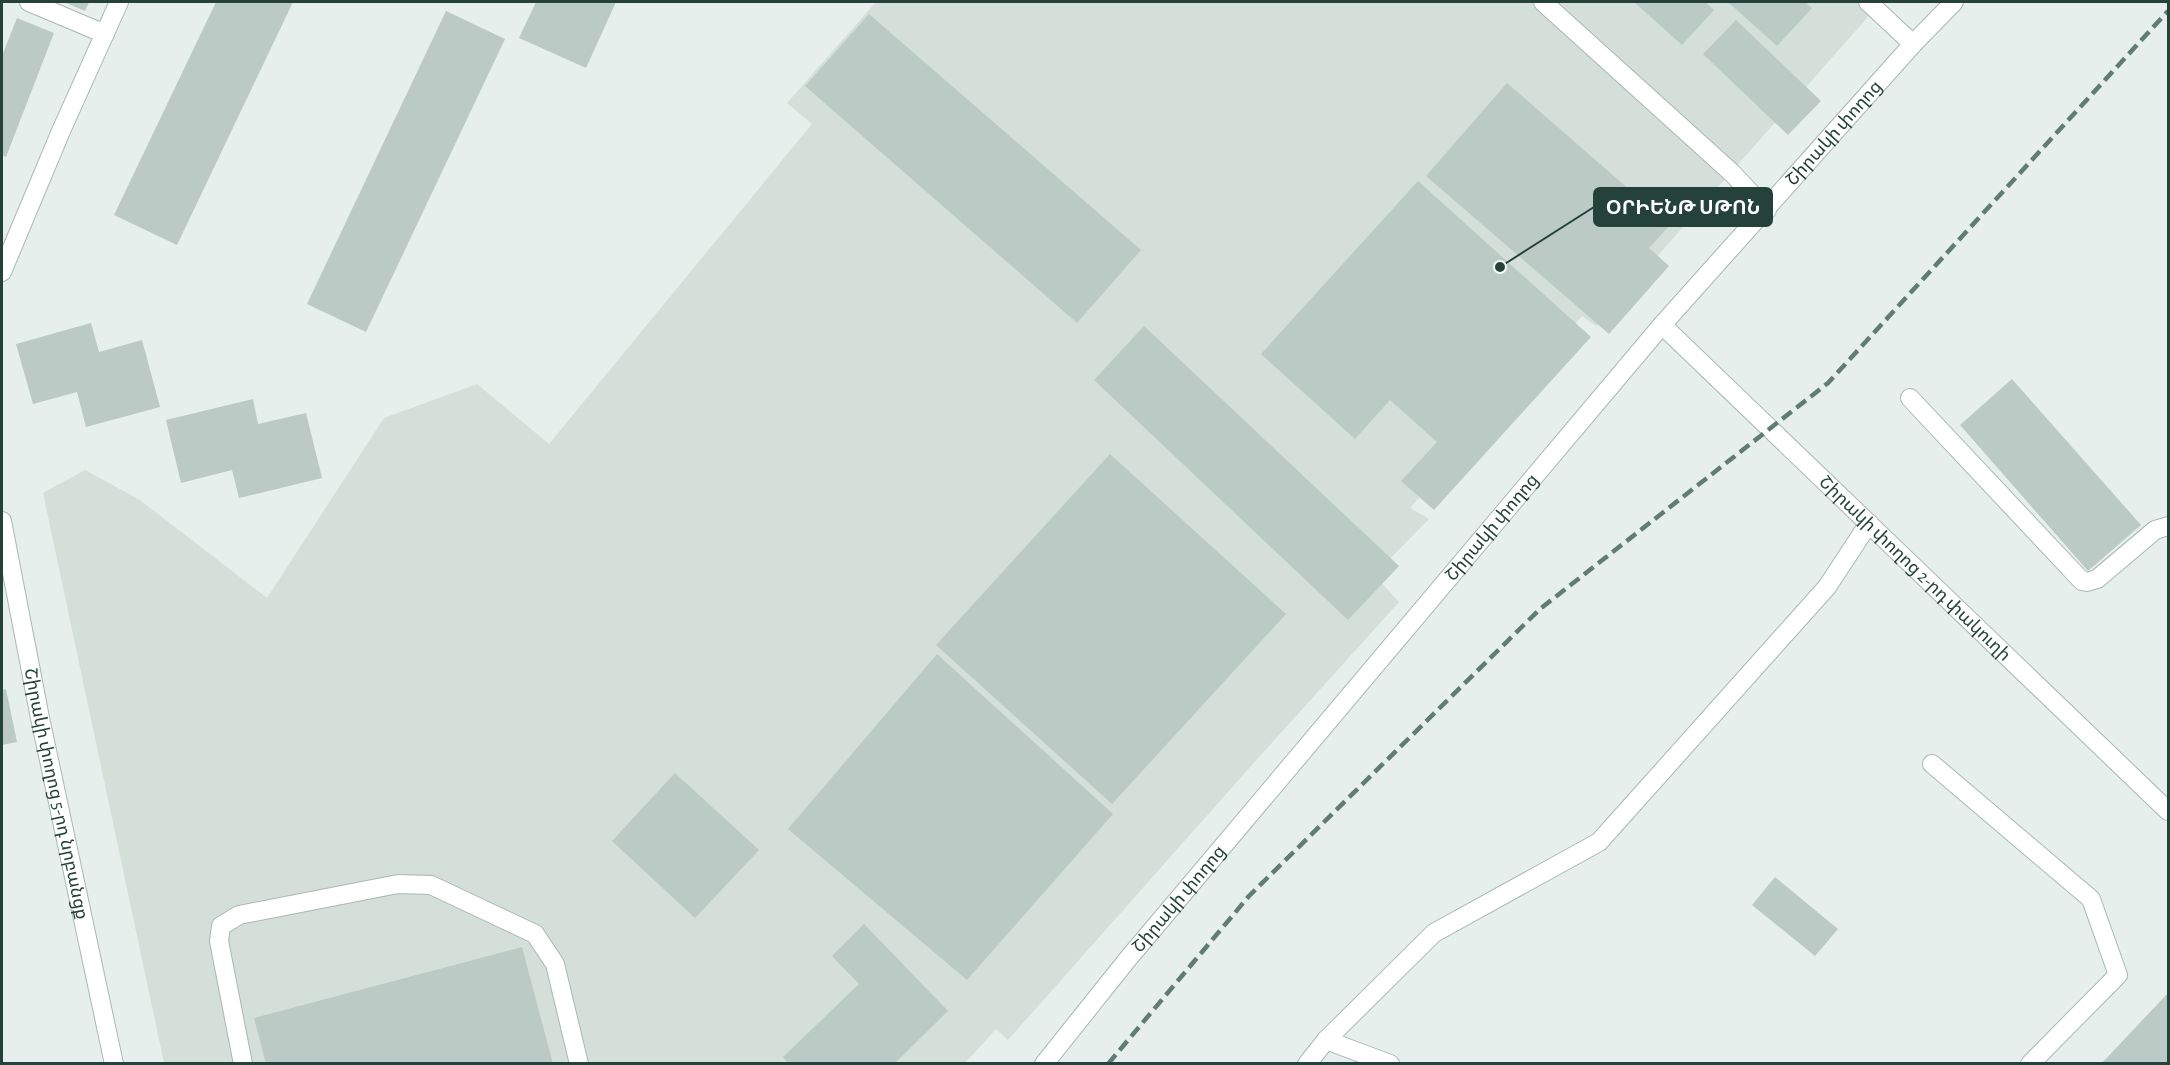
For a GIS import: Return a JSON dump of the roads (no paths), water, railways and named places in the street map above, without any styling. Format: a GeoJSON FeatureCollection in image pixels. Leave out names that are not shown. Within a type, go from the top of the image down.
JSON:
{"type":"FeatureCollection","features":[{"type":"Feature","properties":{"kind":"street"},"geometry":{"type":"LineString","coordinates":[[29,2],[105,34]]}},
{"type":"Feature","properties":{"kind":"street"},"geometry":{"type":"LineString","coordinates":[[2,272],[56,142],[119,2]]}},
{"type":"Feature","properties":{"kind":"street"},"geometry":{"type":"LineString","coordinates":[[1543,2],[1732,173],[1767,210]]}},
{"type":"Feature","properties":{"kind":"street"},"geometry":{"type":"LineString","coordinates":[[1868,2],[1913,44]]}},
{"type":"Feature","properties":{"kind":"street","name":"Շիրակի փողոց"},"geometry":{"type":"LineString","coordinates":[[1044,1064],[1127,960],[1662,325],[1913,44],[1954,2]]}},
{"type":"Feature","properties":{"kind":"street","name":"Շիրակի փողոց 2-րդ փակուղի"},"geometry":{"type":"LineString","coordinates":[[1662,325],[2169,811]]}},
{"type":"Feature","properties":{"kind":"street"},"geometry":{"type":"LineString","coordinates":[[1910,398],[2082,581],[2097,579],[2155,530],[2169,526]]}},
{"type":"Feature","properties":{"kind":"street","name":"Շիրակի փողոց 5-րդ նրբանցք"},"geometry":{"type":"LineString","coordinates":[[2,521],[42,730],[114,1064]]}},
{"type":"Feature","properties":{"kind":"street"},"geometry":{"type":"LineString","coordinates":[[1307,1064],[1326,1040],[1434,933],[1599,842],[1827,587],[1869,523]]}},
{"type":"Feature","properties":{"kind":"street"},"geometry":{"type":"LineString","coordinates":[[1932,764],[2091,899],[2118,975],[2030,1064]]}},
{"type":"Feature","properties":{"kind":"street"},"geometry":{"type":"LineString","coordinates":[[243,1064],[219,941],[221,926],[239,915],[398,884],[431,885],[535,934],[555,964],[579,1064]]}},
{"type":"Feature","properties":{"kind":"street"},"geometry":{"type":"LineString","coordinates":[[1326,1040],[1390,1064]]}},
{"type":"Feature","properties":{"kind":"railway"},"geometry":{"type":"LineString","coordinates":[[1108,1064],[1249,896],[1540,609],[1828,383],[2168,11]]}},
{"type":"Feature","properties":{"kind":"place","name":"ՕՐԻԵՆԹ ՍԹՈՆ"},"geometry":{"type":"Point","coordinates":[1500,267]}}]}
